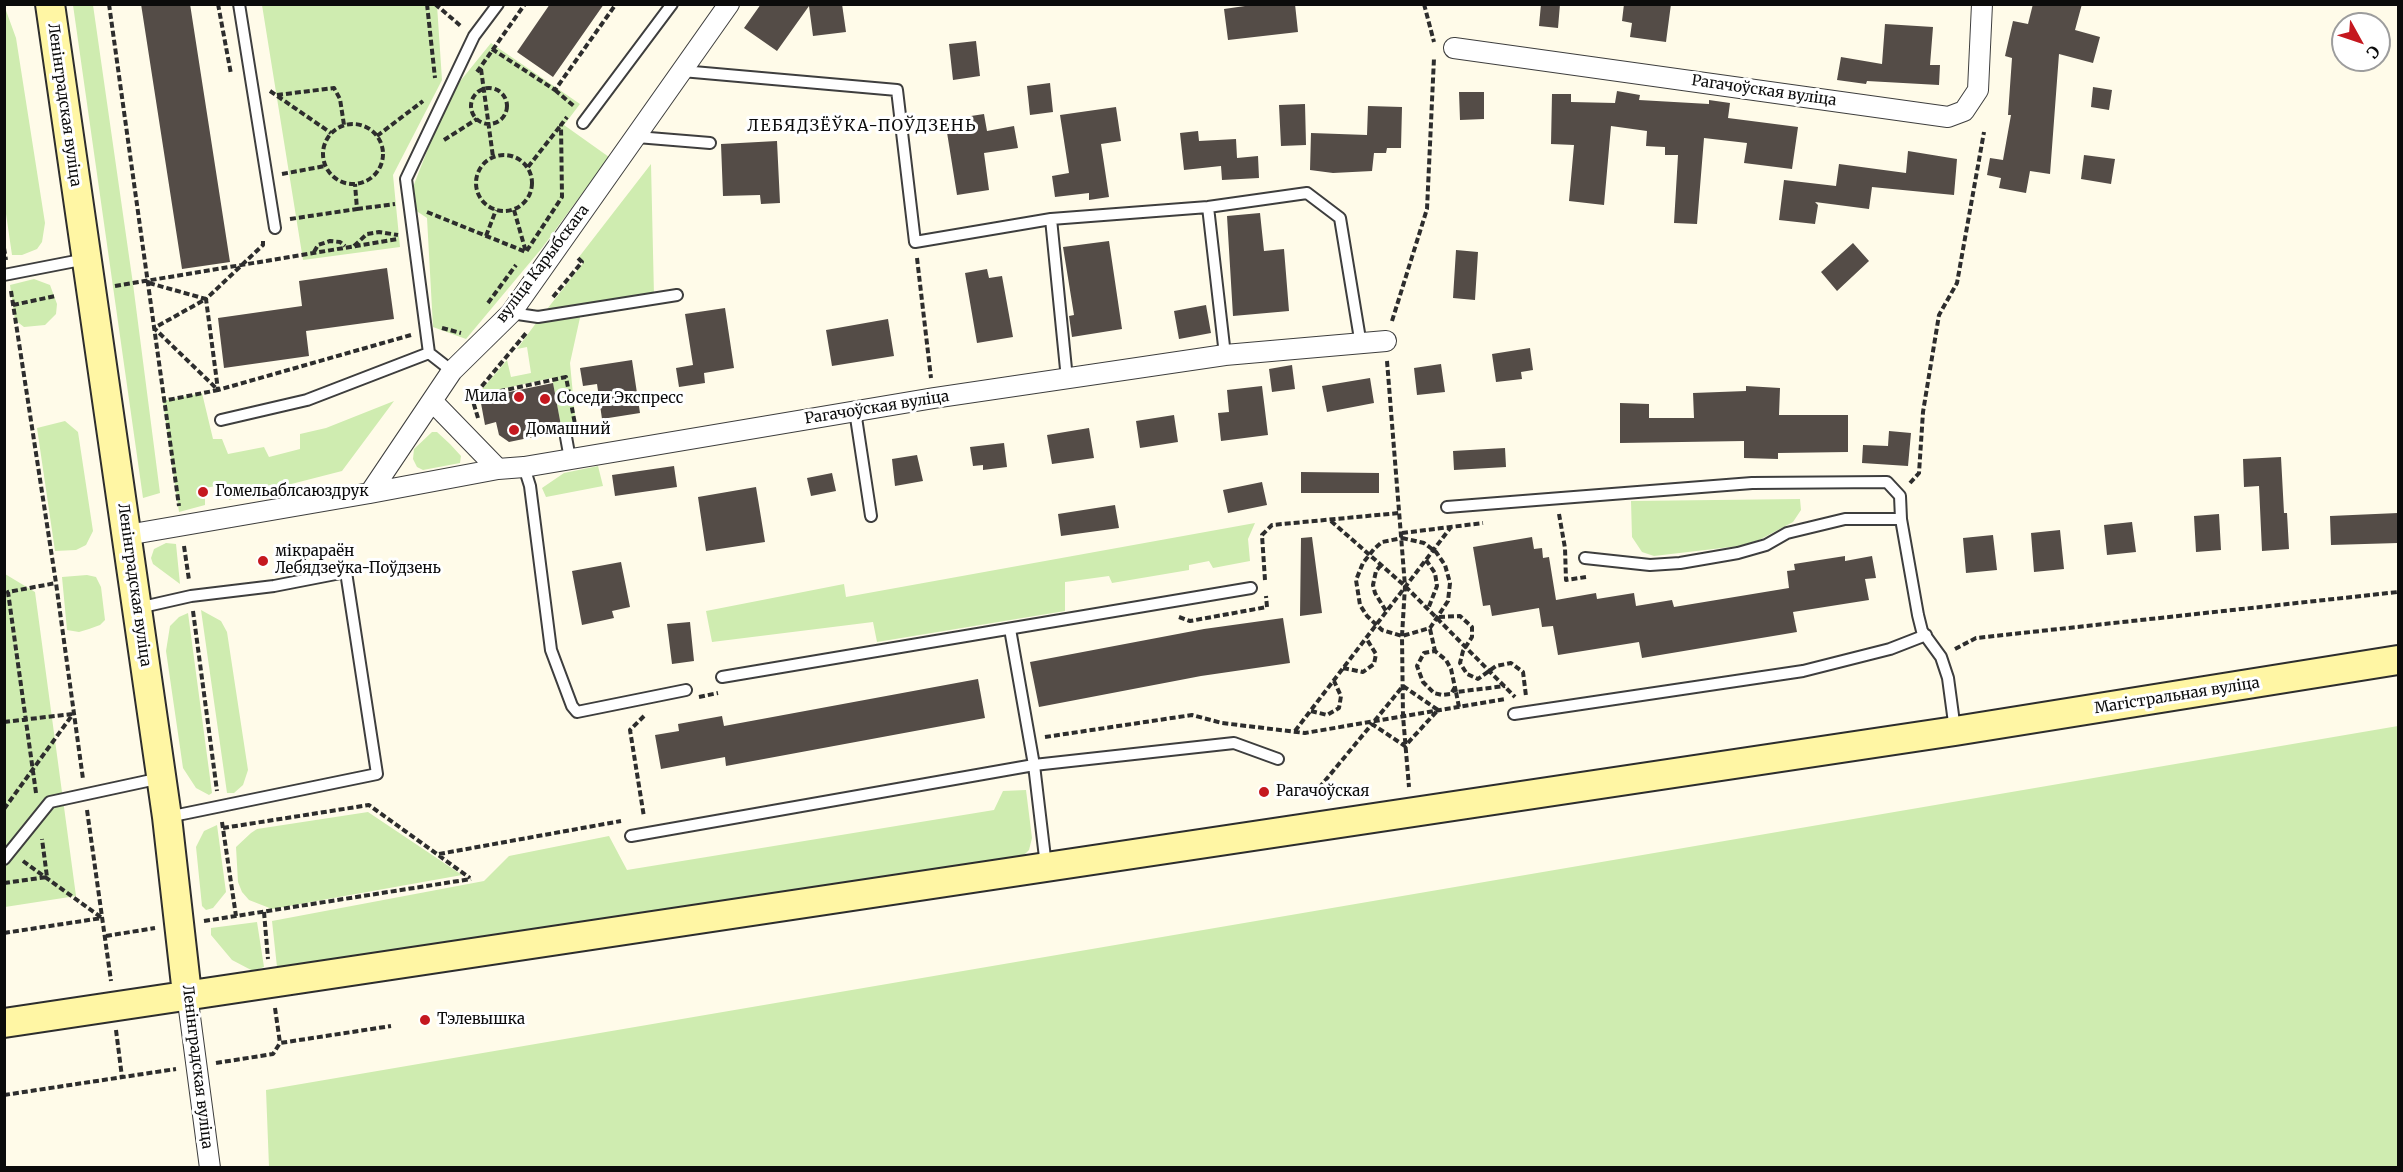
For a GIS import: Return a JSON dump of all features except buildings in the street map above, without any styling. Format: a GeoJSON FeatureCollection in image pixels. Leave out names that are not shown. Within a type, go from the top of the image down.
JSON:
{"type":"FeatureCollection","features":[{"type":"Feature","properties":{"kind":"main road","name":"Ленінградская вуліца"},"geometry":{"type":"LineString","coordinates":[[50,4],[162,778],[188,994]]}},
{"type":"Feature","properties":{"kind":"main road","name":"Магістральная вуліца"},"geometry":{"type":"LineString","coordinates":[[4,1023],[1955,731],[2398,660]]}},
{"type":"Feature","properties":{"kind":"street","name":"вуліца Карыбскага"},"geometry":{"type":"LineString","coordinates":[[370,493],[452,371],[511,313],[729,4]]}},
{"type":"Feature","properties":{"kind":"street","name":"Рагачоўская вуліца"},"geometry":{"type":"LineString","coordinates":[[1444,47],[1948,117],[1964,111],[1978,90],[1982,4]]}},
{"type":"Feature","properties":{"kind":"street","name":"Рагачоўская вуліца"},"geometry":{"type":"LineString","coordinates":[[370,493],[498,469],[524,467],[568,446],[855,411],[1225,355],[1361,345],[1386,341]]}},
{"type":"Feature","properties":{"kind":"street"},"geometry":{"type":"LineString","coordinates":[[432,401],[498,469]]}},
{"type":"Feature","properties":{"kind":"street"},"geometry":{"type":"LineString","coordinates":[[127,535],[370,493]]}},
{"type":"Feature","properties":{"kind":"street","name":"Ленінградская вуліца"},"geometry":{"type":"LineString","coordinates":[[188,994],[210,1167]]}},
{"type":"Feature","properties":{"kind":"lane"},"geometry":{"type":"LineString","coordinates":[[239,4],[274,224]]}},
{"type":"Feature","properties":{"kind":"lane"},"geometry":{"type":"LineString","coordinates":[[452,371],[429,353],[406,179],[474,36],[498,4]]}},
{"type":"Feature","properties":{"kind":"lane"},"geometry":{"type":"LineString","coordinates":[[583,123],[672,4]]}},
{"type":"Feature","properties":{"kind":"lane"},"geometry":{"type":"LineString","coordinates":[[682,71],[897,90],[915,242],[1051,219],[1208,207],[1307,193],[1340,218],[1361,345]]}},
{"type":"Feature","properties":{"kind":"lane"},"geometry":{"type":"LineString","coordinates":[[637,137],[710,143]]}},
{"type":"Feature","properties":{"kind":"lane"},"geometry":{"type":"LineString","coordinates":[[1208,207],[1225,355]]}},
{"type":"Feature","properties":{"kind":"lane"},"geometry":{"type":"LineString","coordinates":[[1051,219],[1067,379]]}},
{"type":"Feature","properties":{"kind":"lane"},"geometry":{"type":"LineString","coordinates":[[6,274],[86,258]]}},
{"type":"Feature","properties":{"kind":"lane"},"geometry":{"type":"LineString","coordinates":[[511,313],[538,317],[677,295]]}},
{"type":"Feature","properties":{"kind":"lane"},"geometry":{"type":"LineString","coordinates":[[221,420],[307,400],[429,353]]}},
{"type":"Feature","properties":{"kind":"lane"},"geometry":{"type":"LineString","coordinates":[[855,411],[871,516]]}},
{"type":"Feature","properties":{"kind":"lane"},"geometry":{"type":"LineString","coordinates":[[524,467],[530,486],[551,650],[572,706],[578,712],[686,690]]}},
{"type":"Feature","properties":{"kind":"lane"},"geometry":{"type":"LineString","coordinates":[[1447,507],[1752,483],[1887,482],[1900,496],[1901,519],[1918,615],[1922,631],[1941,657],[1948,678],[1955,731]]}},
{"type":"Feature","properties":{"kind":"lane"},"geometry":{"type":"LineString","coordinates":[[1585,558],[1650,565],[1680,563],[1757,548],[1787,533],[1845,519],[1901,519]]}},
{"type":"Feature","properties":{"kind":"lane"},"geometry":{"type":"LineString","coordinates":[[137,608],[191,596],[274,586],[346,572],[377,774],[167,817]]}},
{"type":"Feature","properties":{"kind":"lane"},"geometry":{"type":"LineString","coordinates":[[722,677],[1251,588]]}},
{"type":"Feature","properties":{"kind":"lane"},"geometry":{"type":"LineString","coordinates":[[1010,629],[1034,765],[1046,866]]}},
{"type":"Feature","properties":{"kind":"lane"},"geometry":{"type":"LineString","coordinates":[[1514,714],[1803,671],[1890,649],[1926,635]]}},
{"type":"Feature","properties":{"kind":"lane"},"geometry":{"type":"LineString","coordinates":[[631,836],[1034,765],[1234,743],[1278,759]]}},
{"type":"Feature","properties":{"kind":"lane"},"geometry":{"type":"LineString","coordinates":[[7,856],[50,802],[162,778]]}},
{"type":"Feature","properties":{"kind":"path"},"geometry":{"type":"LineString","coordinates":[[109,4],[219,807],[236,916],[471,879],[369,805],[223,828]]}},
{"type":"Feature","properties":{"kind":"path"},"geometry":{"type":"LineString","coordinates":[[218,4],[233,85]]}},
{"type":"Feature","properties":{"kind":"path"},"geometry":{"type":"LineString","coordinates":[[427,4],[438,112]]}},
{"type":"Feature","properties":{"kind":"path"},"geometry":{"type":"LineString","coordinates":[[435,4],[474,36],[575,106],[528,167]]}},
{"type":"Feature","properties":{"kind":"path"},"geometry":{"type":"LineString","coordinates":[[473,76],[481,68],[525,4]]}},
{"type":"Feature","properties":{"kind":"path"},"geometry":{"type":"LineString","coordinates":[[555,90],[616,4]]}},
{"type":"Feature","properties":{"kind":"path"},"geometry":{"type":"LineString","coordinates":[[1424,4],[1432,30],[1444,47]]}},
{"type":"Feature","properties":{"kind":"path"},"geometry":{"type":"LineString","coordinates":[[1412,812],[1403,716],[1402,636],[1405,586],[1386,341],[1427,209],[1434,54]]}},
{"type":"Feature","properties":{"kind":"path"},"geometry":{"type":"LineString","coordinates":[[481,68],[493,157]]}},
{"type":"Feature","properties":{"kind":"path"},"geometry":{"type":"LineString","coordinates":[[250,75],[331,133]]}},
{"type":"Feature","properties":{"kind":"path"},"geometry":{"type":"LineString","coordinates":[[277,95],[334,88],[340,99],[344,125]]}},
{"type":"Feature","properties":{"kind":"path"},"geometry":{"type":"LineString","coordinates":[[484,89],[499,91],[507,103],[503,118],[489,124],[477,119],[473,113],[472,102],[484,89]]}},
{"type":"Feature","properties":{"kind":"path"},"geometry":{"type":"LineString","coordinates":[[377,136],[436,91]]}},
{"type":"Feature","properties":{"kind":"path"},"geometry":{"type":"LineString","coordinates":[[440,135],[436,145],[477,119]]}},
{"type":"Feature","properties":{"kind":"path"},"geometry":{"type":"LineString","coordinates":[[344,125],[362,126],[377,136],[381,146],[380,165],[370,178],[355,184],[337,179],[325,166],[324,149],[331,133],[344,125]]}},
{"type":"Feature","properties":{"kind":"path"},"geometry":{"type":"LineString","coordinates":[[485,307],[526,252],[562,197],[561,125]]}},
{"type":"Feature","properties":{"kind":"path"},"geometry":{"type":"LineString","coordinates":[[1900,496],[1919,473],[1923,412],[1939,315],[1957,283],[1984,132]]}},
{"type":"Feature","properties":{"kind":"path"},"geometry":{"type":"LineString","coordinates":[[508,154],[516,157],[528,167],[533,183],[532,192],[522,206],[514,210],[496,210],[482,201],[476,185],[480,168],[493,157],[508,154]]}},
{"type":"Feature","properties":{"kind":"path"},"geometry":{"type":"LineString","coordinates":[[266,177],[325,166]]}},
{"type":"Feature","properties":{"kind":"path"},"geometry":{"type":"LineString","coordinates":[[355,184],[357,209]]}},
{"type":"Feature","properties":{"kind":"path"},"geometry":{"type":"LineString","coordinates":[[114,286],[148,283],[244,263],[407,237],[409,201],[274,224],[259,224],[263,245],[244,263],[206,299],[154,328]]}},
{"type":"Feature","properties":{"kind":"path"},"geometry":{"type":"LineString","coordinates":[[420,209],[526,252]]}},
{"type":"Feature","properties":{"kind":"path"},"geometry":{"type":"LineString","coordinates":[[486,236],[496,210]]}},
{"type":"Feature","properties":{"kind":"path"},"geometry":{"type":"LineString","coordinates":[[514,210],[526,252]]}},
{"type":"Feature","properties":{"kind":"path"},"geometry":{"type":"LineString","coordinates":[[430,213],[430,224]]}},
{"type":"Feature","properties":{"kind":"path"},"geometry":{"type":"LineString","coordinates":[[354,246],[359,238],[373,233],[402,236]]}},
{"type":"Feature","properties":{"kind":"path"},"geometry":{"type":"LineString","coordinates":[[314,252],[318,245],[330,241],[340,242],[346,247]]}},
{"type":"Feature","properties":{"kind":"path"},"geometry":{"type":"LineString","coordinates":[[915,242],[934,398]]}},
{"type":"Feature","properties":{"kind":"path"},"geometry":{"type":"LineString","coordinates":[[4,248],[6,274],[13,305],[56,583],[106,936]]}},
{"type":"Feature","properties":{"kind":"path"},"geometry":{"type":"LineString","coordinates":[[472,398],[519,343],[582,262],[574,254]]}},
{"type":"Feature","properties":{"kind":"path"},"geometry":{"type":"LineString","coordinates":[[148,283],[206,299]]}},
{"type":"Feature","properties":{"kind":"path"},"geometry":{"type":"LineString","coordinates":[[13,305],[55,296]]}},
{"type":"Feature","properties":{"kind":"path"},"geometry":{"type":"LineString","coordinates":[[206,299],[218,390]]}},
{"type":"Feature","properties":{"kind":"path"},"geometry":{"type":"LineString","coordinates":[[435,327],[465,334]]}},
{"type":"Feature","properties":{"kind":"path"},"geometry":{"type":"LineString","coordinates":[[154,328],[218,390]]}},
{"type":"Feature","properties":{"kind":"path"},"geometry":{"type":"LineString","coordinates":[[163,401],[218,390],[416,334]]}},
{"type":"Feature","properties":{"kind":"path"},"geometry":{"type":"LineString","coordinates":[[472,398],[566,377],[578,438],[568,446]]}},
{"type":"Feature","properties":{"kind":"path"},"geometry":{"type":"LineString","coordinates":[[472,398],[479,424]]}},
{"type":"Feature","properties":{"kind":"path"},"geometry":{"type":"LineString","coordinates":[[1550,516],[1561,514],[1566,580],[1588,576]]}},
{"type":"Feature","properties":{"kind":"path"},"geometry":{"type":"LineString","coordinates":[[1331,520],[1405,586],[1516,697]]}},
{"type":"Feature","properties":{"kind":"path"},"geometry":{"type":"LineString","coordinates":[[1402,536],[1433,550],[1445,565],[1450,583],[1448,601],[1430,628],[1394,636],[1375,625],[1362,609],[1357,590],[1357,573],[1369,554],[1382,542],[1402,536],[1495,522]]}},
{"type":"Feature","properties":{"kind":"path"},"geometry":{"type":"LineString","coordinates":[[1295,732],[1451,527]]}},
{"type":"Feature","properties":{"kind":"path"},"geometry":{"type":"LineString","coordinates":[[1426,560],[1435,573],[1437,586],[1428,609]]}},
{"type":"Feature","properties":{"kind":"path"},"geometry":{"type":"LineString","coordinates":[[1381,565],[1376,571],[1373,585],[1375,594],[1386,610]]}},
{"type":"Feature","properties":{"kind":"path"},"geometry":{"type":"LineString","coordinates":[[47,877],[8,592],[56,583]]}},
{"type":"Feature","properties":{"kind":"path"},"geometry":{"type":"LineString","coordinates":[[1941,657],[1976,638],[2398,592]]}},
{"type":"Feature","properties":{"kind":"path"},"geometry":{"type":"LineString","coordinates":[[1438,618],[1443,615],[1460,616],[1468,622],[1472,633],[1465,645],[1460,663],[1467,674],[1478,679],[1492,672],[1502,663],[1508,662],[1515,665],[1525,678],[1526,696]]}},
{"type":"Feature","properties":{"kind":"path"},"geometry":{"type":"LineString","coordinates":[[1430,628],[1435,651],[1446,660],[1456,689],[1459,707]]}},
{"type":"Feature","properties":{"kind":"path"},"geometry":{"type":"LineString","coordinates":[[1343,668],[1359,673],[1370,669],[1374,664],[1376,654],[1366,638]]}},
{"type":"Feature","properties":{"kind":"path"},"geometry":{"type":"LineString","coordinates":[[1435,651],[1427,652],[1419,660],[1417,666],[1421,679],[1437,694],[1451,694],[1456,689],[1506,686]]}},
{"type":"Feature","properties":{"kind":"path"},"geometry":{"type":"LineString","coordinates":[[1311,711],[1326,715],[1339,708],[1340,692],[1334,681]]}},
{"type":"Feature","properties":{"kind":"path"},"geometry":{"type":"LineString","coordinates":[[1403,687],[1438,710]]}},
{"type":"Feature","properties":{"kind":"path"},"geometry":{"type":"LineString","coordinates":[[1319,788],[1403,687]]}},
{"type":"Feature","properties":{"kind":"path"},"geometry":{"type":"LineString","coordinates":[[696,697],[723,692]]}},
{"type":"Feature","properties":{"kind":"path"},"geometry":{"type":"LineString","coordinates":[[1403,716],[1538,694]]}},
{"type":"Feature","properties":{"kind":"path"},"geometry":{"type":"LineString","coordinates":[[1405,746],[1438,710]]}},
{"type":"Feature","properties":{"kind":"path"},"geometry":{"type":"LineString","coordinates":[[634,819],[645,817],[630,730],[647,713]]}},
{"type":"Feature","properties":{"kind":"path"},"geometry":{"type":"LineString","coordinates":[[4,722],[73,714]]}},
{"type":"Feature","properties":{"kind":"path"},"geometry":{"type":"LineString","coordinates":[[4,809],[73,714]]}},
{"type":"Feature","properties":{"kind":"path"},"geometry":{"type":"LineString","coordinates":[[1372,724],[1405,746]]}},
{"type":"Feature","properties":{"kind":"path"},"geometry":{"type":"LineString","coordinates":[[439,854],[622,821]]}},
{"type":"Feature","properties":{"kind":"path"},"geometry":{"type":"LineString","coordinates":[[7,856],[47,877],[103,918]]}},
{"type":"Feature","properties":{"kind":"path"},"geometry":{"type":"LineString","coordinates":[[4,883],[47,877]]}},
{"type":"Feature","properties":{"kind":"path"},"geometry":{"type":"LineString","coordinates":[[4,933],[103,918]]}},
{"type":"Feature","properties":{"kind":"green space"},"geometry":{"type":"Polygon","coordinates":[[[4,5],[16,38],[45,223],[42,242],[37,249],[22,255],[12,255],[5,207],[4,5]]]}},
{"type":"Feature","properties":{"kind":"green space"},"geometry":{"type":"Polygon","coordinates":[[[73,5],[93,5],[133,284],[160,493],[143,498],[73,5]]]}},
{"type":"Feature","properties":{"kind":"green space"},"geometry":{"type":"Polygon","coordinates":[[[262,5],[437,5],[442,80],[393,175],[400,247],[303,260],[262,5]]]}},
{"type":"Feature","properties":{"kind":"green space"},"geometry":{"type":"Polygon","coordinates":[[[491,43],[580,104],[564,125],[609,157],[542,248],[466,339],[433,327],[427,218],[415,210],[413,187],[449,95],[491,43]]]}},
{"type":"Feature","properties":{"kind":"green space"},"geometry":{"type":"Polygon","coordinates":[[[651,164],[654,296],[544,313],[584,262],[579,257],[651,164]]]}},
{"type":"Feature","properties":{"kind":"green space"},"geometry":{"type":"Polygon","coordinates":[[[34,279],[50,285],[57,304],[56,314],[45,325],[24,327],[15,320],[10,285],[34,279]]]}},
{"type":"Feature","properties":{"kind":"green space"},"geometry":{"type":"Polygon","coordinates":[[[581,313],[570,363],[576,427],[562,431],[552,378],[478,394],[507,360],[511,377],[531,373],[527,347],[517,349],[539,319],[581,313]]]}},
{"type":"Feature","properties":{"kind":"green space"},"geometry":{"type":"Polygon","coordinates":[[[202,393],[213,439],[222,439],[228,454],[264,447],[269,457],[300,449],[300,434],[326,428],[394,401],[342,471],[229,500],[227,484],[205,488],[205,505],[179,512],[163,401],[202,393]]]}},
{"type":"Feature","properties":{"kind":"green space"},"geometry":{"type":"Polygon","coordinates":[[[65,421],[78,432],[93,531],[86,545],[76,550],[55,551],[37,428],[65,421]]]}},
{"type":"Feature","properties":{"kind":"green space"},"geometry":{"type":"Polygon","coordinates":[[[432,432],[437,432],[461,456],[460,463],[423,470],[417,467],[413,459],[414,449],[432,432]]]}},
{"type":"Feature","properties":{"kind":"green space"},"geometry":{"type":"Polygon","coordinates":[[[598,466],[603,486],[546,497],[542,488],[564,473],[598,466]]]}},
{"type":"Feature","properties":{"kind":"green space"},"geometry":{"type":"Polygon","coordinates":[[[1800,499],[1801,510],[1793,522],[1759,540],[1739,546],[1654,556],[1642,552],[1632,537],[1631,501],[1800,499]]]}},
{"type":"Feature","properties":{"kind":"green space"},"geometry":{"type":"Polygon","coordinates":[[[1255,523],[1248,539],[1250,561],[1213,568],[1209,561],[1189,565],[1189,570],[1112,583],[1109,576],[1065,582],[1065,611],[877,642],[873,622],[712,642],[706,611],[844,584],[846,597],[1255,523]]]}},
{"type":"Feature","properties":{"kind":"green space"},"geometry":{"type":"Polygon","coordinates":[[[166,543],[176,544],[180,584],[153,564],[151,558],[154,549],[166,543]]]}},
{"type":"Feature","properties":{"kind":"green space"},"geometry":{"type":"Polygon","coordinates":[[[5,574],[35,592],[76,896],[5,907],[5,574]]]}},
{"type":"Feature","properties":{"kind":"green space"},"geometry":{"type":"Polygon","coordinates":[[[87,575],[96,577],[101,587],[105,620],[100,625],[79,632],[67,630],[62,577],[87,575]]]}},
{"type":"Feature","properties":{"kind":"green space"},"geometry":{"type":"Polygon","coordinates":[[[201,610],[221,621],[227,632],[248,770],[243,785],[234,793],[227,793],[201,610]]]}},
{"type":"Feature","properties":{"kind":"green space"},"geometry":{"type":"Polygon","coordinates":[[[188,613],[212,793],[209,795],[196,788],[183,768],[166,651],[170,626],[179,617],[188,613]]]}},
{"type":"Feature","properties":{"kind":"green space"},"geometry":{"type":"Polygon","coordinates":[[[2398,726],[2398,1167],[269,1167],[266,1090],[2398,726]]]}},
{"type":"Feature","properties":{"kind":"green space"},"geometry":{"type":"Polygon","coordinates":[[[1026,790],[1032,838],[1029,850],[1022,857],[281,969],[277,967],[272,921],[484,881],[509,856],[609,836],[627,870],[994,810],[1003,791],[1026,790]]]}},
{"type":"Feature","properties":{"kind":"green space"},"geometry":{"type":"Polygon","coordinates":[[[368,812],[462,875],[272,909],[249,900],[242,892],[238,882],[236,847],[257,829],[368,812]]]}},
{"type":"Feature","properties":{"kind":"green space"},"geometry":{"type":"Polygon","coordinates":[[[217,825],[226,892],[213,908],[206,910],[202,906],[196,847],[204,831],[217,825]]]}},
{"type":"Feature","properties":{"kind":"green space"},"geometry":{"type":"Polygon","coordinates":[[[257,922],[264,967],[253,971],[232,960],[211,935],[211,928],[257,922]]]}},
{"type":"Feature","properties":{"kind":"place","name":"Мила"},"geometry":{"type":"Point","coordinates":[519,397]}},
{"type":"Feature","properties":{"kind":"place","name":"Соседи Экспресс"},"geometry":{"type":"Point","coordinates":[545,399]}},
{"type":"Feature","properties":{"kind":"place","name":"Домашний"},"geometry":{"type":"Point","coordinates":[514,430]}},
{"type":"Feature","properties":{"kind":"place","name":"Гомельаблсаюздрук"},"geometry":{"type":"Point","coordinates":[203,492]}},
{"type":"Feature","properties":{"kind":"place","name":"мікрараён Лебядзеўка-Поўдзень"},"geometry":{"type":"Point","coordinates":[263,561]}},
{"type":"Feature","properties":{"kind":"place","name":"Рагачоўская"},"geometry":{"type":"Point","coordinates":[1264,792]}},
{"type":"Feature","properties":{"kind":"place","name":"Тэлевышка"},"geometry":{"type":"Point","coordinates":[425,1020]}},
{"type":"Feature","properties":{"kind":"district","name":"ЛЕБЯДЗЁЎКА-ПОЎДЗЕНЬ"},"geometry":{"type":"Point","coordinates":[862,126]}}]}
